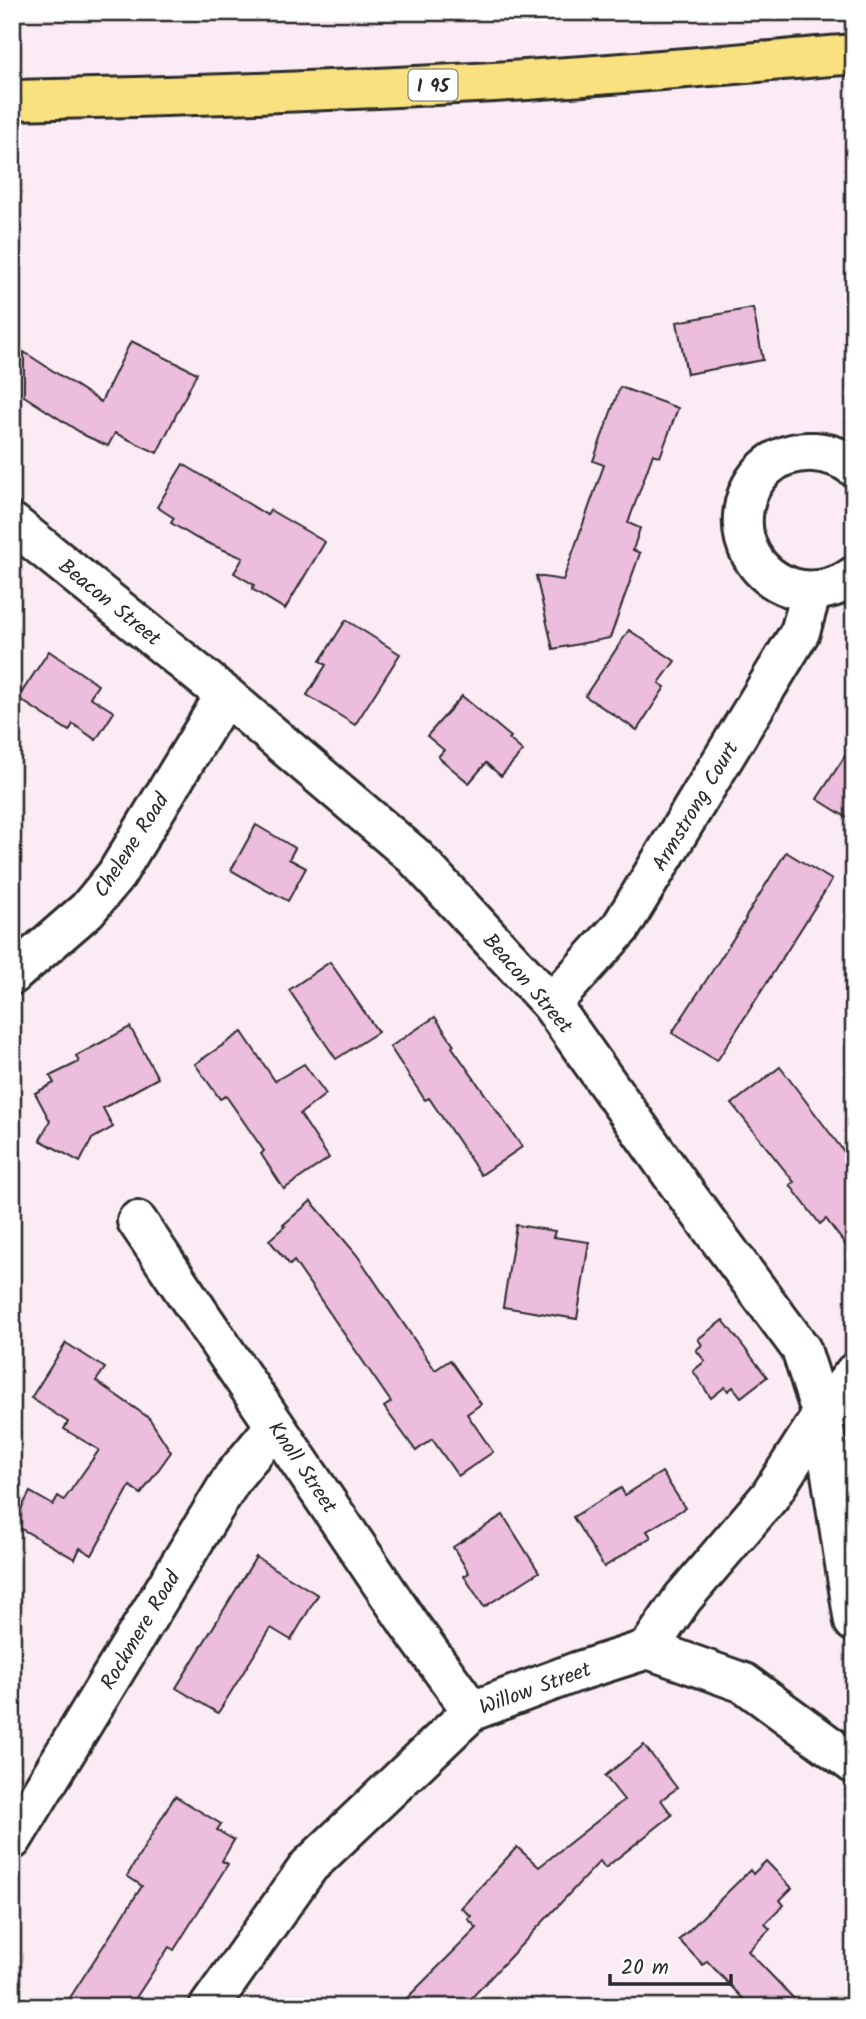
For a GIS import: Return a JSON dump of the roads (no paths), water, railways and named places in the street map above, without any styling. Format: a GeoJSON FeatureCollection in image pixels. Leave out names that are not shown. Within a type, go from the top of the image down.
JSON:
{"type":"FeatureCollection","features":[{"type":"Feature","properties":{"kind":"highway","name":"I 95"},"geometry":{"type":"LineString","coordinates":[[12,100],[207,95],[495,82],[854,54]]}},
{"type":"Feature","properties":{"kind":"street"},"geometry":{"type":"LineString","coordinates":[[854,467],[824,453],[797,454],[772,464],[753,484],[747,496],[742,522],[743,536],[754,560],[773,580],[798,590],[812,591],[838,585],[854,576]]}},
{"type":"Feature","properties":{"kind":"street","name":"Beacon Street"},"geometry":{"type":"LineString","coordinates":[[12,523],[225,695],[414,856],[551,1003],[680,1186],[801,1349],[822,1415],[854,1622]]}},
{"type":"Feature","properties":{"kind":"street","name":"Armstrong Court"},"geometry":{"type":"LineString","coordinates":[[551,1003],[621,927],[800,632],[812,591]]}},
{"type":"Feature","properties":{"kind":"street","name":"Chelene Road"},"geometry":{"type":"LineString","coordinates":[[12,975],[87,910],[116,876],[225,695]]}},
{"type":"Feature","properties":{"kind":"street","name":"Knoll Street"},"geometry":{"type":"LineString","coordinates":[[137,1221],[472,1712]]}},
{"type":"Feature","properties":{"kind":"street"},"geometry":{"type":"LineString","coordinates":[[854,1373],[822,1415],[770,1496],[683,1598],[648,1649],[744,1683],[854,1764]]}},
{"type":"Feature","properties":{"kind":"street","name":"Rockmere Road"},"geometry":{"type":"LineString","coordinates":[[12,1840],[233,1477],[275,1426]]}},
{"type":"Feature","properties":{"kind":"street","name":"Willow Street"},"geometry":{"type":"LineString","coordinates":[[209,2007],[309,1866],[472,1712],[576,1672],[648,1649]]}}]}
